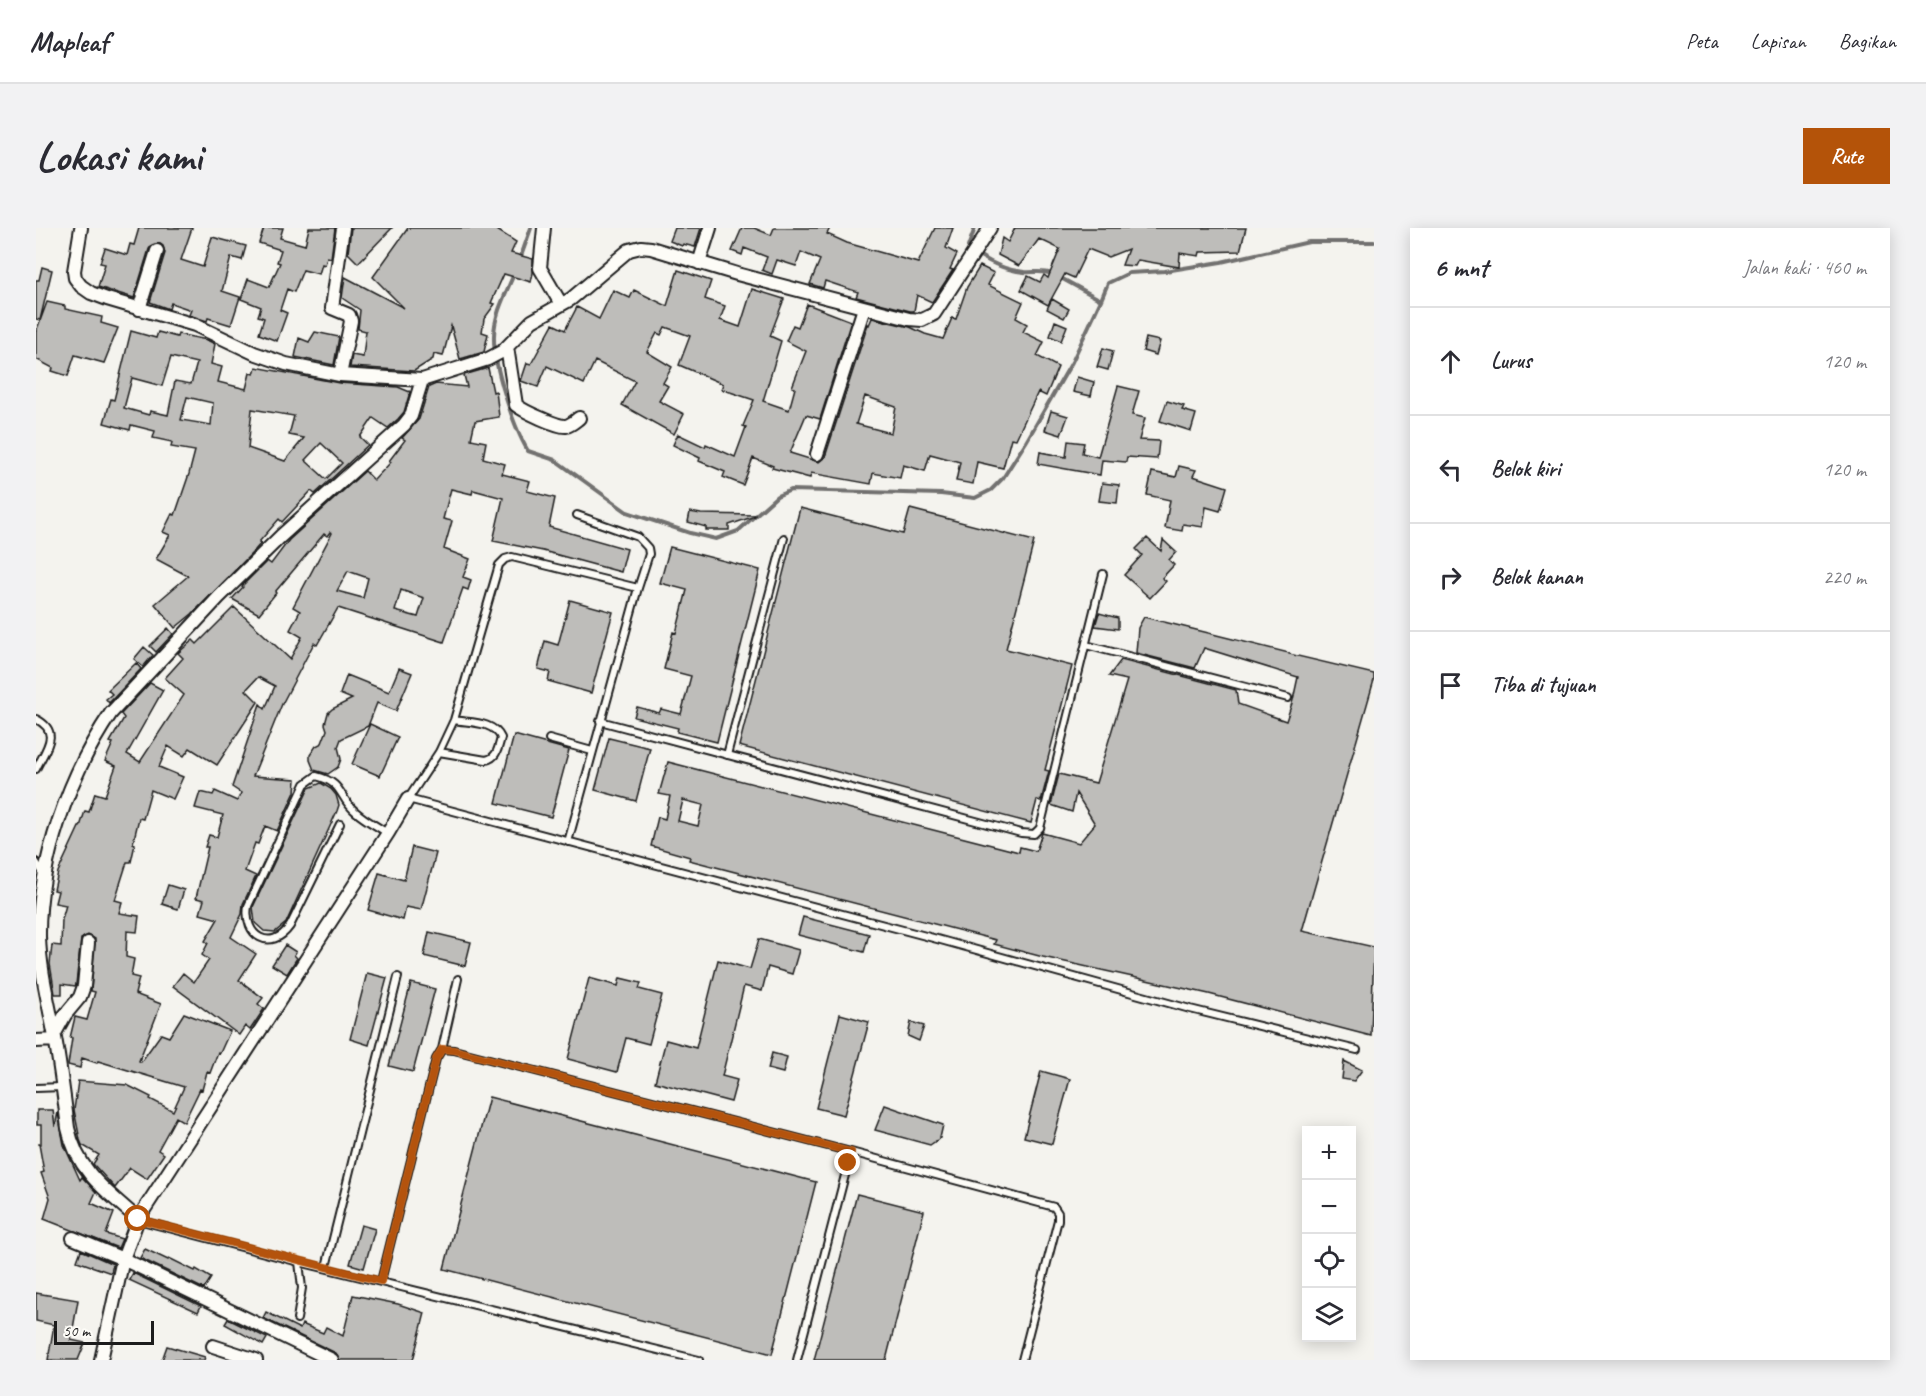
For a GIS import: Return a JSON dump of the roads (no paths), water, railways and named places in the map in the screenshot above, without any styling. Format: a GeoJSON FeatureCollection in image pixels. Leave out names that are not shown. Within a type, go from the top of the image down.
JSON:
{"type":"FeatureCollection","features":[{"type":"Feature","properties":{"kind":"street"},"geometry":{"type":"LineString","coordinates":[[81,228],[74,271],[75,278],[81,286],[107,299],[195,325],[286,364],[340,375],[422,380],[488,359],[505,349],[532,321],[579,292],[629,250],[641,247],[651,248],[864,308],[922,320],[934,314],[990,228]]}},
{"type":"Feature","properties":{"kind":"street"},"geometry":{"type":"LineString","coordinates":[[340,375],[351,321],[348,315],[332,308],[343,228]]}},
{"type":"Feature","properties":{"kind":"street"},"geometry":{"type":"LineString","coordinates":[[544,228],[540,268],[561,304]]}},
{"type":"Feature","properties":{"kind":"street"},"geometry":{"type":"LineString","coordinates":[[699,263],[710,228]]}},
{"type":"Feature","properties":{"kind":"street"},"geometry":{"type":"LineString","coordinates":[[140,309],[157,251]]}},
{"type":"Feature","properties":{"kind":"street"},"geometry":{"type":"LineString","coordinates":[[817,454],[864,308]]}},
{"type":"Feature","properties":{"kind":"street"},"geometry":{"type":"LineString","coordinates":[[505,349],[516,405],[522,410],[561,425],[569,425],[579,418]]}},
{"type":"Feature","properties":{"kind":"street"},"geometry":{"type":"LineString","coordinates":[[138,1219],[105,1191],[82,1166],[70,1138],[55,1036],[44,987],[39,939],[45,875],[55,832],[75,780],[98,733],[111,713],[281,536],[405,425],[411,416],[422,380]]}},
{"type":"Feature","properties":{"kind":"street"},"geometry":{"type":"LineString","coordinates":[[101,1360],[123,1259],[138,1219],[408,799]]}},
{"type":"Feature","properties":{"kind":"street"},"geometry":{"type":"LineString","coordinates":[[36,1041],[55,1036],[65,1015],[80,997],[84,986],[88,943]]}},
{"type":"Feature","properties":{"kind":"street"},"geometry":{"type":"LineString","coordinates":[[73,1238],[123,1259],[332,1360]]}},
{"type":"Feature","properties":{"kind":"street"},"geometry":{"type":"LineString","coordinates":[[213,1346],[256,1360]]}},
{"type":"Feature","properties":{"kind":"lane"},"geometry":{"type":"LineString","coordinates":[[568,842],[600,721],[649,554],[638,537],[577,515]]}},
{"type":"Feature","properties":{"kind":"lane"},"geometry":{"type":"LineString","coordinates":[[727,754],[784,538]]}},
{"type":"Feature","properties":{"kind":"lane"},"geometry":{"type":"LineString","coordinates":[[638,588],[512,556],[505,560],[499,566],[454,720],[439,752],[408,799],[937,939],[1190,1009],[1357,1050]]}},
{"type":"Feature","properties":{"kind":"lane"},"geometry":{"type":"LineString","coordinates":[[600,721],[1021,834],[1034,834],[1040,828],[1102,574]]}},
{"type":"Feature","properties":{"kind":"lane"},"geometry":{"type":"LineString","coordinates":[[1086,645],[1288,698]]}},
{"type":"Feature","properties":{"kind":"lane"},"geometry":{"type":"LineString","coordinates":[[36,718],[48,727],[51,734],[36,769]]}},
{"type":"Feature","properties":{"kind":"lane"},"geometry":{"type":"LineString","coordinates":[[439,752],[486,760],[496,755],[501,738],[499,732],[493,727],[454,720]]}},
{"type":"Feature","properties":{"kind":"lane"},"geometry":{"type":"LineString","coordinates":[[549,739],[592,751]]}},
{"type":"Feature","properties":{"kind":"lane"},"geometry":{"type":"LineString","coordinates":[[340,824],[284,936],[275,940],[266,940],[258,935],[249,927],[246,917],[248,906],[305,784],[310,779],[315,776],[330,780],[339,788],[353,811],[388,833]]}},
{"type":"Feature","properties":{"kind":"lane"},"geometry":{"type":"LineString","coordinates":[[36,862],[45,875]]}},
{"type":"Feature","properties":{"kind":"lane"},"geometry":{"type":"LineString","coordinates":[[326,1267],[398,977]]}},
{"type":"Feature","properties":{"kind":"lane"},"geometry":{"type":"LineString","coordinates":[[381,1281],[458,979]]}},
{"type":"Feature","properties":{"kind":"lane"},"geometry":{"type":"LineString","coordinates":[[442,1049],[454,1050],[851,1152],[1054,1207],[1058,1213],[1058,1220],[1022,1360]]}},
{"type":"Feature","properties":{"kind":"lane"},"geometry":{"type":"LineString","coordinates":[[36,1088],[62,1087]]}},
{"type":"Feature","properties":{"kind":"lane"},"geometry":{"type":"LineString","coordinates":[[797,1360],[851,1152]]}},
{"type":"Feature","properties":{"kind":"lane"},"geometry":{"type":"LineString","coordinates":[[138,1219],[299,1262],[699,1360]]}},
{"type":"Feature","properties":{"kind":"lane"},"geometry":{"type":"LineString","coordinates":[[297,1319],[302,1288],[299,1262]]}},
{"type":"Feature","properties":{"kind":"waterway"},"geometry":{"type":"LineString","coordinates":[[520,259],[531,228]]}},
{"type":"Feature","properties":{"kind":"waterway"},"geometry":{"type":"LineString","coordinates":[[975,228],[968,247],[987,260],[1016,271],[1052,274]]}},
{"type":"Feature","properties":{"kind":"waterway"},"geometry":{"type":"LineString","coordinates":[[1101,300],[1108,283],[1129,273],[1165,271],[1221,262],[1309,242],[1374,242]]}},
{"type":"Feature","properties":{"kind":"waterway"},"geometry":{"type":"LineString","coordinates":[[514,274],[501,304],[494,336],[497,363],[505,395],[516,427],[528,451],[555,460],[627,512],[690,533],[716,539],[738,531],[777,496],[791,490],[941,494],[975,498],[991,490],[1003,478],[1026,442],[1072,362],[1101,300],[1059,277]]}}]}
